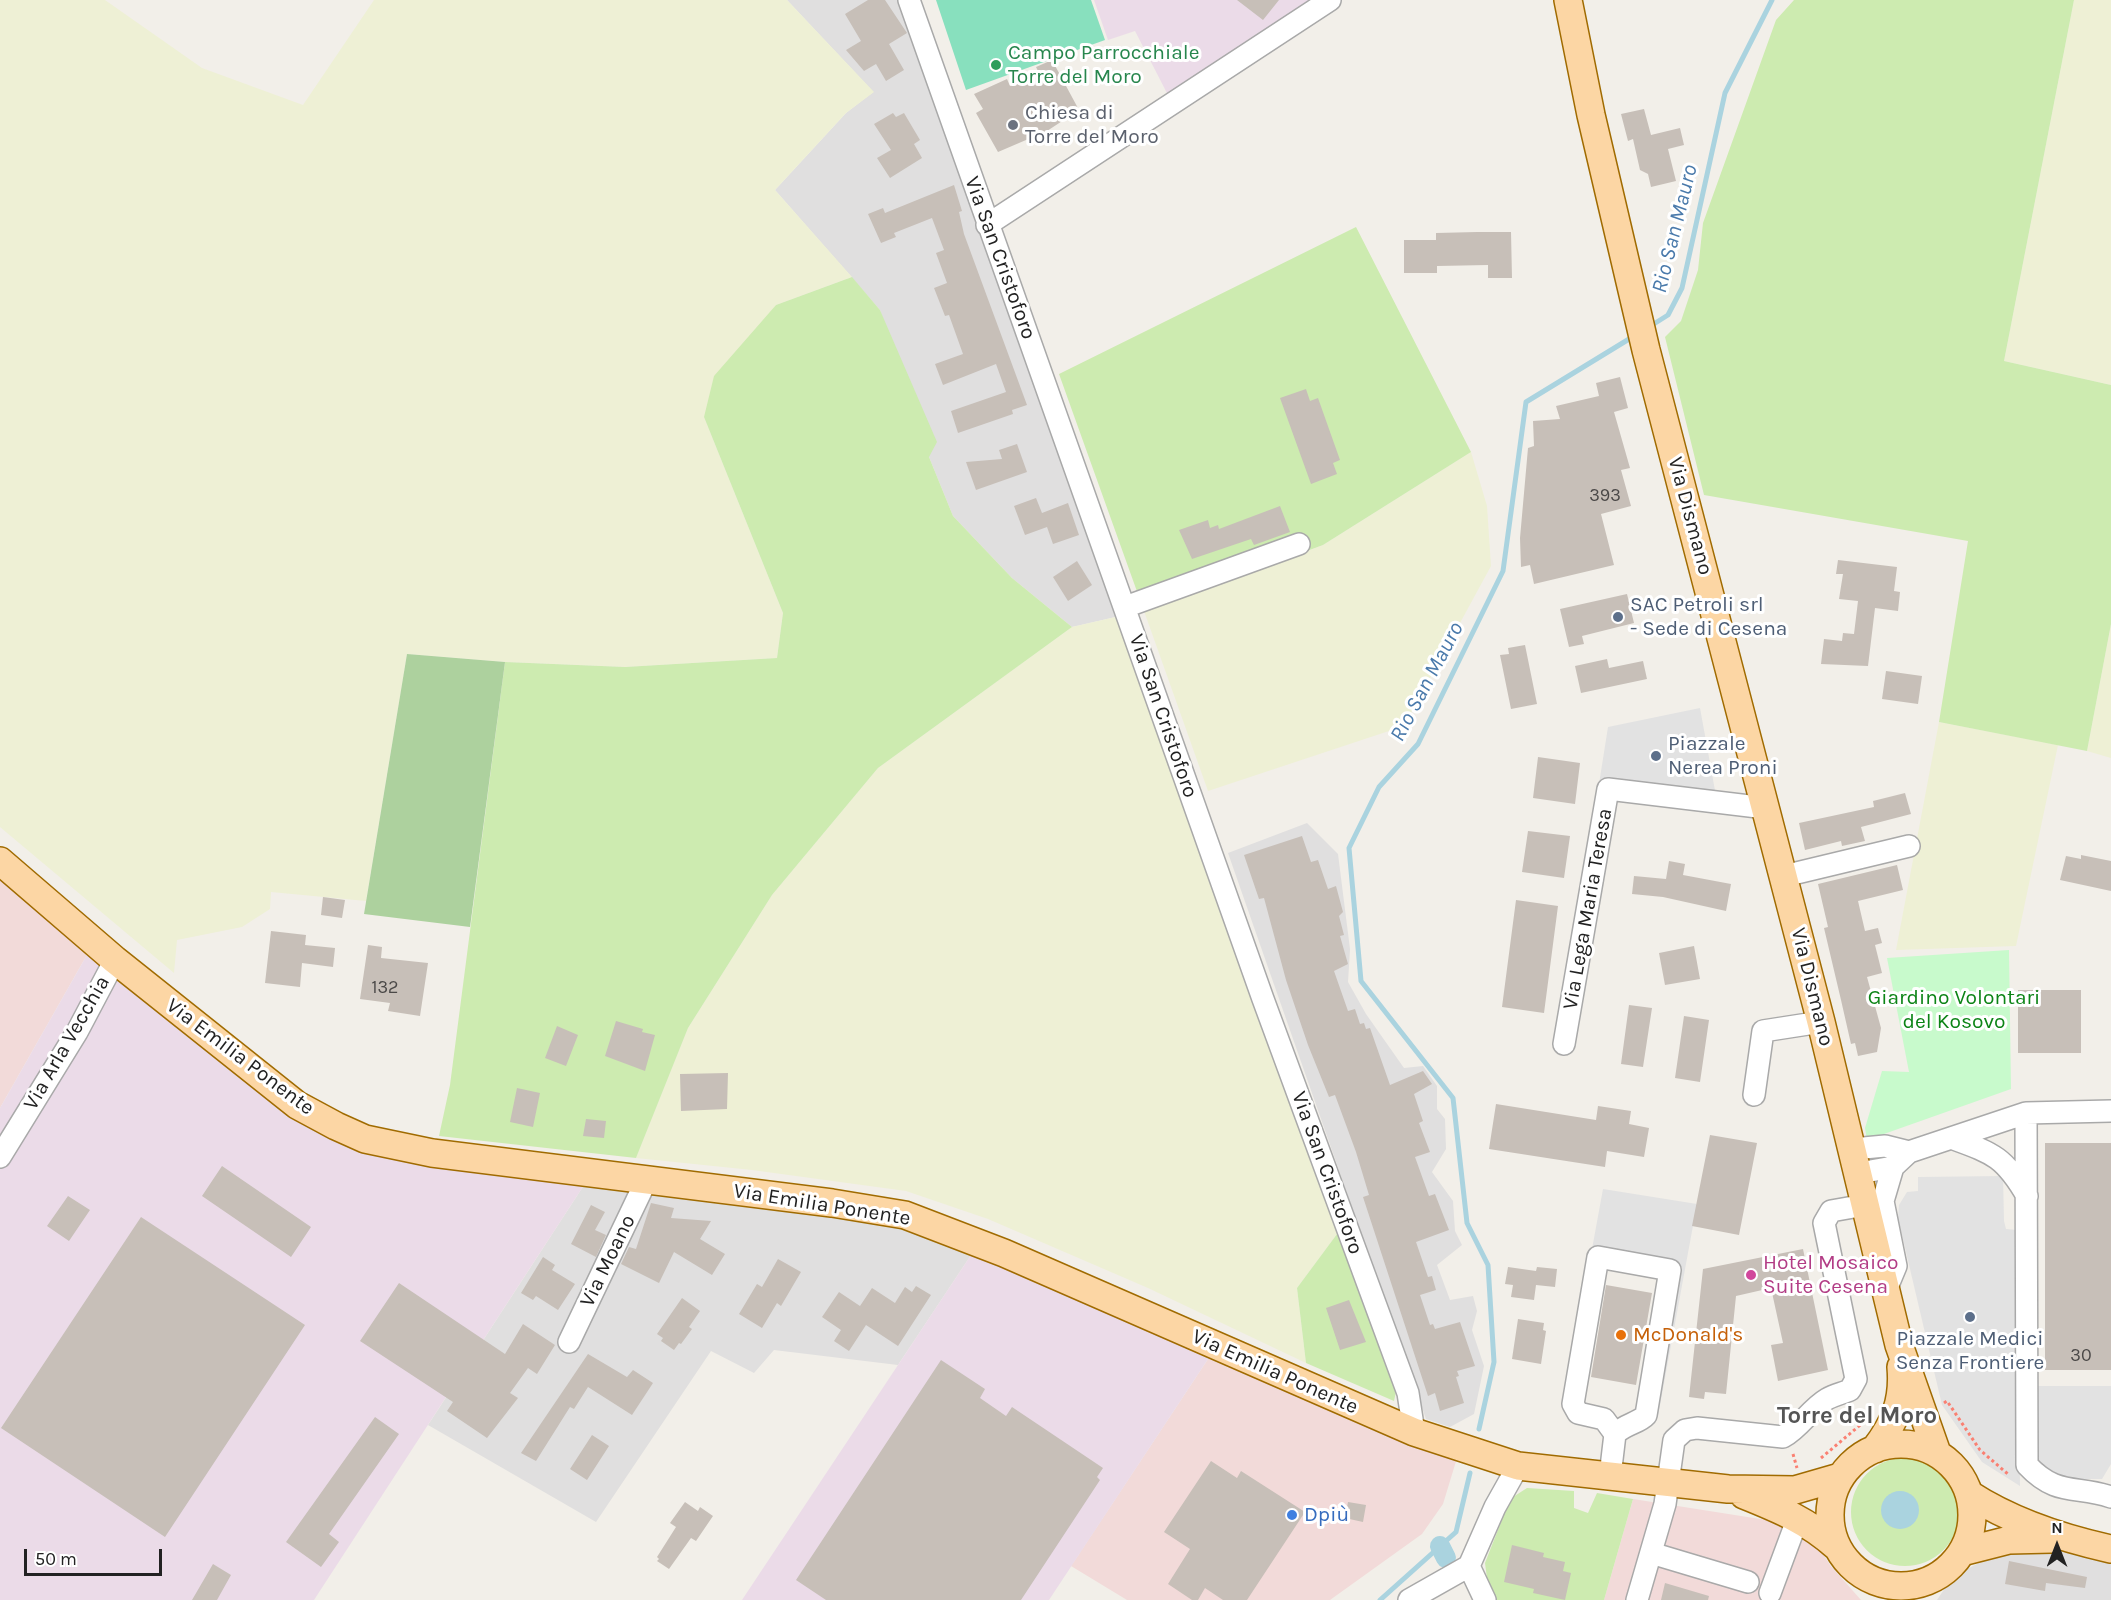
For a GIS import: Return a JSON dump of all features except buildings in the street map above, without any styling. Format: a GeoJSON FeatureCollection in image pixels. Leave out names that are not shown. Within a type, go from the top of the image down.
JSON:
{"type":"FeatureCollection","features":[{"type":"Feature","properties":{"kind":"main road","name":"Via Dismano"},"geometry":{"type":"LineString","coordinates":[[1568,0],[1591,115],[1646,350],[1784,876],[1856,1161],[1899,1345],[1936,1453]]}},
{"type":"Feature","properties":{"kind":"main road","name":"Via Emilia Ponente"},"geometry":{"type":"LineString","coordinates":[[0,861],[116,960],[297,1105],[365,1139],[432,1153],[832,1203],[905,1215],[1004,1252],[1414,1432],[1505,1462],[1728,1489],[1795,1490],[1840,1477]]}},
{"type":"Feature","properties":{"kind":"main road","name":"Via Dismano"},"geometry":{"type":"LineString","coordinates":[[1875,1449],[1891,1427],[1900,1404],[1902,1381],[1899,1345]]}},
{"type":"Feature","properties":{"kind":"main road"},"geometry":{"type":"LineString","coordinates":[[1924,1600],[1941,1574],[1962,1552],[1970,1533],[1972,1514],[1969,1494],[1962,1478],[1951,1464],[1936,1453],[1906,1444],[1875,1449],[1855,1460],[1840,1477],[1833,1493],[1830,1511],[1831,1530],[1837,1547],[1849,1564],[1872,1588],[1884,1584],[1904,1586],[1923,1582],[1941,1574]]}},
{"type":"Feature","properties":{"kind":"main road","name":"Via Emilia Ponente"},"geometry":{"type":"LineString","coordinates":[[1728,1489],[1795,1516],[1816,1529],[1837,1547]]}},
{"type":"Feature","properties":{"kind":"main road"},"geometry":{"type":"LineString","coordinates":[[1969,1494],[2011,1517],[2071,1540],[2111,1550]]}},
{"type":"Feature","properties":{"kind":"main road"},"geometry":{"type":"LineString","coordinates":[[1962,1552],[2009,1540],[2071,1540]]}},
{"type":"Feature","properties":{"kind":"street","name":"Via San Cristoforo"},"geometry":{"type":"LineString","coordinates":[[909,0],[1263,999],[1408,1393],[1414,1432]]}},
{"type":"Feature","properties":{"kind":"street"},"geometry":{"type":"LineString","coordinates":[[987,225],[1330,0]]}},
{"type":"Feature","properties":{"kind":"street"},"geometry":{"type":"LineString","coordinates":[[1125,607],[1299,544]]}},
{"type":"Feature","properties":{"kind":"street","name":"Via Lega Maria Teresa"},"geometry":{"type":"LineString","coordinates":[[1564,1044],[1608,789],[1766,808]]}},
{"type":"Feature","properties":{"kind":"street"},"geometry":{"type":"LineString","coordinates":[[1784,876],[1909,846]]}},
{"type":"Feature","properties":{"kind":"street","name":"Via Arla Vecchia"},"geometry":{"type":"LineString","coordinates":[[0,1157],[77,1032],[116,960]]}},
{"type":"Feature","properties":{"kind":"street"},"geometry":{"type":"LineString","coordinates":[[1754,1095],[1763,1031],[1821,1022]]}},
{"type":"Feature","properties":{"kind":"street"},"geometry":{"type":"LineString","coordinates":[[1886,1290],[1896,1266],[1883,1201],[1893,1167],[1909,1152],[2026,1113],[2111,1111]]}},
{"type":"Feature","properties":{"kind":"street"},"geometry":{"type":"LineString","coordinates":[[2026,1113],[2027,1465],[2041,1480],[2054,1486],[2104,1495]]}},
{"type":"Feature","properties":{"kind":"street"},"geometry":{"type":"LineString","coordinates":[[1951,1138],[1988,1151],[2002,1161],[2014,1174],[2027,1197]]}},
{"type":"Feature","properties":{"kind":"street"},"geometry":{"type":"LineString","coordinates":[[1856,1161],[1885,1146],[1909,1152]]}},
{"type":"Feature","properties":{"kind":"street"},"geometry":{"type":"LineString","coordinates":[[1856,1161],[1893,1167]]}},
{"type":"Feature","properties":{"kind":"street","name":"Via Moano"},"geometry":{"type":"LineString","coordinates":[[569,1342],[646,1180]]}},
{"type":"Feature","properties":{"kind":"street"},"geometry":{"type":"LineString","coordinates":[[1637,1600],[1669,1482],[1674,1440],[1685,1430],[1697,1428],[1783,1437],[1794,1431],[1806,1416],[1827,1399],[1850,1390],[1856,1379],[1824,1223],[1831,1212],[1865,1205]]}},
{"type":"Feature","properties":{"kind":"street"},"geometry":{"type":"LineString","coordinates":[[1610,1476],[1615,1434],[1629,1423],[1635,1422],[1644,1417],[1647,1411],[1670,1270],[1598,1257],[1573,1404],[1578,1413],[1635,1422]]}},
{"type":"Feature","properties":{"kind":"street"},"geometry":{"type":"LineString","coordinates":[[1601,1417],[1615,1434]]}},
{"type":"Feature","properties":{"kind":"street"},"geometry":{"type":"LineString","coordinates":[[1409,1600],[1469,1566],[1495,1508],[1505,1462]]}},
{"type":"Feature","properties":{"kind":"street"},"geometry":{"type":"LineString","coordinates":[[1770,1593],[1796,1523]]}},
{"type":"Feature","properties":{"kind":"street"},"geometry":{"type":"LineString","coordinates":[[1651,1553],[1748,1582]]}},
{"type":"Feature","properties":{"kind":"street"},"geometry":{"type":"LineString","coordinates":[[1469,1566],[1485,1600]]}},
{"type":"Feature","properties":{"kind":"path"},"geometry":{"type":"LineString","coordinates":[[1817,1461],[1872,1413]]}},
{"type":"Feature","properties":{"kind":"shaded area"},"geometry":{"type":"Polygon","coordinates":[[[787,0],[901,0],[1120,616],[1072,627],[1012,578],[953,516],[929,457],[880,310],[775,190],[846,113],[873,92],[787,0]]]}},
{"type":"Feature","properties":{"kind":"shaded area"},"geometry":{"type":"Polygon","coordinates":[[[1094,0],[1319,0],[1169,97],[1135,31],[1108,40],[1094,0]]]}},
{"type":"Feature","properties":{"kind":"shaded area","name":"Piazzale Nerea Proni"},"geometry":{"type":"Polygon","coordinates":[[[1700,708],[1716,796],[1599,784],[1608,727],[1700,708]]]}},
{"type":"Feature","properties":{"kind":"shaded area"},"geometry":{"type":"Polygon","coordinates":[[[1307,823],[1338,854],[1350,949],[1348,982],[1366,1014],[1404,1068],[1423,1066],[1437,1086],[1437,1109],[1445,1119],[1446,1149],[1432,1172],[1453,1201],[1455,1231],[1462,1245],[1437,1265],[1450,1300],[1473,1296],[1477,1311],[1472,1330],[1484,1366],[1474,1414],[1450,1427],[1426,1419],[1228,853],[1307,823]]]}},
{"type":"Feature","properties":{"kind":"shaded area"},"geometry":{"type":"Polygon","coordinates":[[[0,874],[92,946],[0,1108],[0,874]]]}},
{"type":"Feature","properties":{"kind":"shaded area"},"geometry":{"type":"Polygon","coordinates":[[[92,946],[288,1107],[586,1182],[314,1600],[0,1600],[0,1108],[92,946]]]}},
{"type":"Feature","properties":{"kind":"shaded area","name":"Piazzale Medici Senza Frontiere"},"geometry":{"type":"Polygon","coordinates":[[[2003,1176],[2006,1229],[2017,1230],[2020,1486],[1982,1462],[1942,1405],[1898,1218],[1899,1205],[1907,1192],[1918,1191],[1918,1177],[2003,1176]]]}},
{"type":"Feature","properties":{"kind":"shaded area"},"geometry":{"type":"Polygon","coordinates":[[[586,1182],[927,1228],[975,1249],[898,1365],[774,1350],[754,1373],[711,1351],[596,1522],[428,1425],[586,1182]]]}},
{"type":"Feature","properties":{"kind":"shaded area"},"geometry":{"type":"Polygon","coordinates":[[[1603,1189],[1697,1204],[1658,1416],[1648,1415],[1676,1263],[1592,1249],[1603,1189]]]}},
{"type":"Feature","properties":{"kind":"shaded area"},"geometry":{"type":"Polygon","coordinates":[[[975,1249],[1212,1353],[1049,1600],[742,1600],[975,1249]]]}},
{"type":"Feature","properties":{"kind":"shaded area"},"geometry":{"type":"Polygon","coordinates":[[[1212,1353],[1457,1458],[1443,1504],[1422,1534],[1330,1600],[1127,1600],[1071,1566],[1212,1353]]]}},
{"type":"Feature","properties":{"kind":"shaded area"},"geometry":{"type":"Polygon","coordinates":[[[2035,1386],[2111,1386],[2111,1464],[2102,1479],[2060,1479],[2035,1466],[2035,1386]]]}},
{"type":"Feature","properties":{"kind":"shaded area"},"geometry":{"type":"Polygon","coordinates":[[[1633,1499],[1792,1524],[1811,1536],[1830,1565],[1861,1600],[1604,1600],[1633,1499]]]}},
{"type":"Feature","properties":{"kind":"shaded area"},"geometry":{"type":"Polygon","coordinates":[[[2063,1549],[2111,1560],[2111,1600],[1937,1600],[1953,1576],[1987,1559],[2027,1550],[2063,1549]]]}},
{"type":"Feature","properties":{"kind":"green space"},"geometry":{"type":"Polygon","coordinates":[[[0,0],[105,0],[202,68],[303,105],[374,0],[787,0],[874,92],[846,113],[775,190],[852,277],[776,305],[704,417],[783,613],[777,658],[625,667],[505,662],[407,654],[366,901],[271,892],[270,909],[242,927],[177,940],[174,973],[0,827],[0,0]]]}},
{"type":"Feature","properties":{"kind":"green space","name":"Campo Parrocchiale Torre del Moro"},"geometry":{"type":"Polygon","coordinates":[[[936,0],[1091,0],[1105,40],[966,90],[936,0]]]}},
{"type":"Feature","properties":{"kind":"green space"},"geometry":{"type":"Polygon","coordinates":[[[1794,0],[2074,0],[2004,361],[2111,385],[2111,624],[2087,751],[1939,722],[1968,541],[1704,495],[1665,337],[1681,321],[1698,270],[1703,223],[1776,20],[1794,0]]]}},
{"type":"Feature","properties":{"kind":"green space"},"geometry":{"type":"Polygon","coordinates":[[[2074,0],[2111,0],[2111,385],[2004,361],[2074,0]]]}},
{"type":"Feature","properties":{"kind":"green space"},"geometry":{"type":"Polygon","coordinates":[[[1356,227],[1471,452],[1323,545],[1144,611],[1059,374],[1356,227]]]}},
{"type":"Feature","properties":{"kind":"green space"},"geometry":{"type":"Polygon","coordinates":[[[852,277],[880,310],[937,442],[929,457],[953,516],[1012,578],[1072,627],[878,768],[772,895],[688,1028],[636,1158],[439,1136],[450,1085],[505,662],[625,667],[777,658],[783,613],[704,417],[714,376],[776,305],[852,277]]]}},
{"type":"Feature","properties":{"kind":"green space"},"geometry":{"type":"Polygon","coordinates":[[[1471,452],[1487,506],[1491,566],[1404,726],[1208,791],[1144,611],[1323,545],[1471,452]]]}},
{"type":"Feature","properties":{"kind":"green space"},"geometry":{"type":"Polygon","coordinates":[[[1120,616],[1340,1230],[1297,1288],[1306,1363],[1148,1288],[988,1219],[906,1191],[752,1170],[636,1158],[688,1028],[772,895],[878,768],[1072,627],[1120,616]]]}},
{"type":"Feature","properties":{"kind":"green space"},"geometry":{"type":"Polygon","coordinates":[[[2111,624],[2111,758],[2087,751],[2111,624]]]}},
{"type":"Feature","properties":{"kind":"green space"},"geometry":{"type":"Polygon","coordinates":[[[407,654],[505,662],[470,927],[364,914],[407,654]]]}},
{"type":"Feature","properties":{"kind":"green space"},"geometry":{"type":"Polygon","coordinates":[[[1939,722],[2058,745],[2016,946],[1896,950],[1939,722]]]}},
{"type":"Feature","properties":{"kind":"green space","name":"Giardino Volontari del Kosovo"},"geometry":{"type":"Polygon","coordinates":[[[2009,950],[2011,1089],[1867,1140],[1865,1128],[1882,1071],[1909,1072],[1887,958],[2009,950]]]}},
{"type":"Feature","properties":{"kind":"green space"},"geometry":{"type":"Polygon","coordinates":[[[1340,1230],[1397,1387],[1394,1401],[1306,1363],[1297,1288],[1340,1230]]]}},
{"type":"Feature","properties":{"kind":"green space"},"geometry":{"type":"Polygon","coordinates":[[[1905,1458],[1926,1462],[1943,1474],[1955,1491],[1959,1512],[1955,1533],[1943,1550],[1926,1562],[1905,1566],[1884,1562],[1867,1550],[1855,1533],[1851,1512],[1855,1491],[1867,1474],[1884,1462],[1905,1458]]]}},
{"type":"Feature","properties":{"kind":"green space"},"geometry":{"type":"Polygon","coordinates":[[[1527,1488],[1574,1491],[1574,1508],[1588,1513],[1597,1493],[1633,1499],[1604,1600],[1496,1600],[1488,1586],[1485,1563],[1510,1499],[1527,1488]]]}},
{"type":"Feature","properties":{"kind":"water"},"geometry":{"type":"Polygon","coordinates":[[[1900,1491],[1913,1497],[1919,1510],[1913,1523],[1900,1529],[1887,1523],[1881,1510],[1887,1497],[1900,1491]]]}},
{"type":"Feature","properties":{"kind":"waterway","name":"Rio San Mauro"},"geometry":{"type":"LineString","coordinates":[[1649,327],[1668,315],[1682,288],[1725,93],[1772,0]]}},
{"type":"Feature","properties":{"kind":"waterway","name":"Rio San Mauro"},"geometry":{"type":"LineString","coordinates":[[1479,1429],[1494,1362],[1488,1265],[1467,1223],[1453,1098],[1361,981],[1349,848],[1379,787],[1418,744],[1503,571],[1526,402],[1634,336]]}},
{"type":"Feature","properties":{"kind":"waterway","name":"Rio San Mauro"},"geometry":{"type":"LineString","coordinates":[[1380,1600],[1456,1532],[1470,1473]]}},
{"type":"Feature","properties":{"kind":"waterway"},"geometry":{"type":"LineString","coordinates":[[1440,1546],[1446,1558]]}},
{"type":"Feature","properties":{"kind":"place","name":"Campo Parrocchiale Torre del Moro"},"geometry":{"type":"Point","coordinates":[996,65]}},
{"type":"Feature","properties":{"kind":"place","name":"Chiesa di Torre del Moro"},"geometry":{"type":"Point","coordinates":[1013,125]}},
{"type":"Feature","properties":{"kind":"place","name":"SAC Petroli srl - Sede di Cesena"},"geometry":{"type":"Point","coordinates":[1618,617]}},
{"type":"Feature","properties":{"kind":"place","name":"Piazzale Nerea Proni"},"geometry":{"type":"Point","coordinates":[1656,756]}},
{"type":"Feature","properties":{"kind":"place","name":"Hotel Mosaico Suite Cesena"},"geometry":{"type":"Point","coordinates":[1751,1275]}},
{"type":"Feature","properties":{"kind":"place","name":"Piazzale Medici Senza Frontiere"},"geometry":{"type":"Point","coordinates":[1970,1317]}},
{"type":"Feature","properties":{"kind":"place","name":"McDonald's"},"geometry":{"type":"Point","coordinates":[1621,1335]}},
{"type":"Feature","properties":{"kind":"place","name":"Dpiù"},"geometry":{"type":"Point","coordinates":[1292,1515]}},
{"type":"Feature","properties":{"kind":"district","name":"Torre del Moro"},"geometry":{"type":"Point","coordinates":[1857,1416]}}]}
